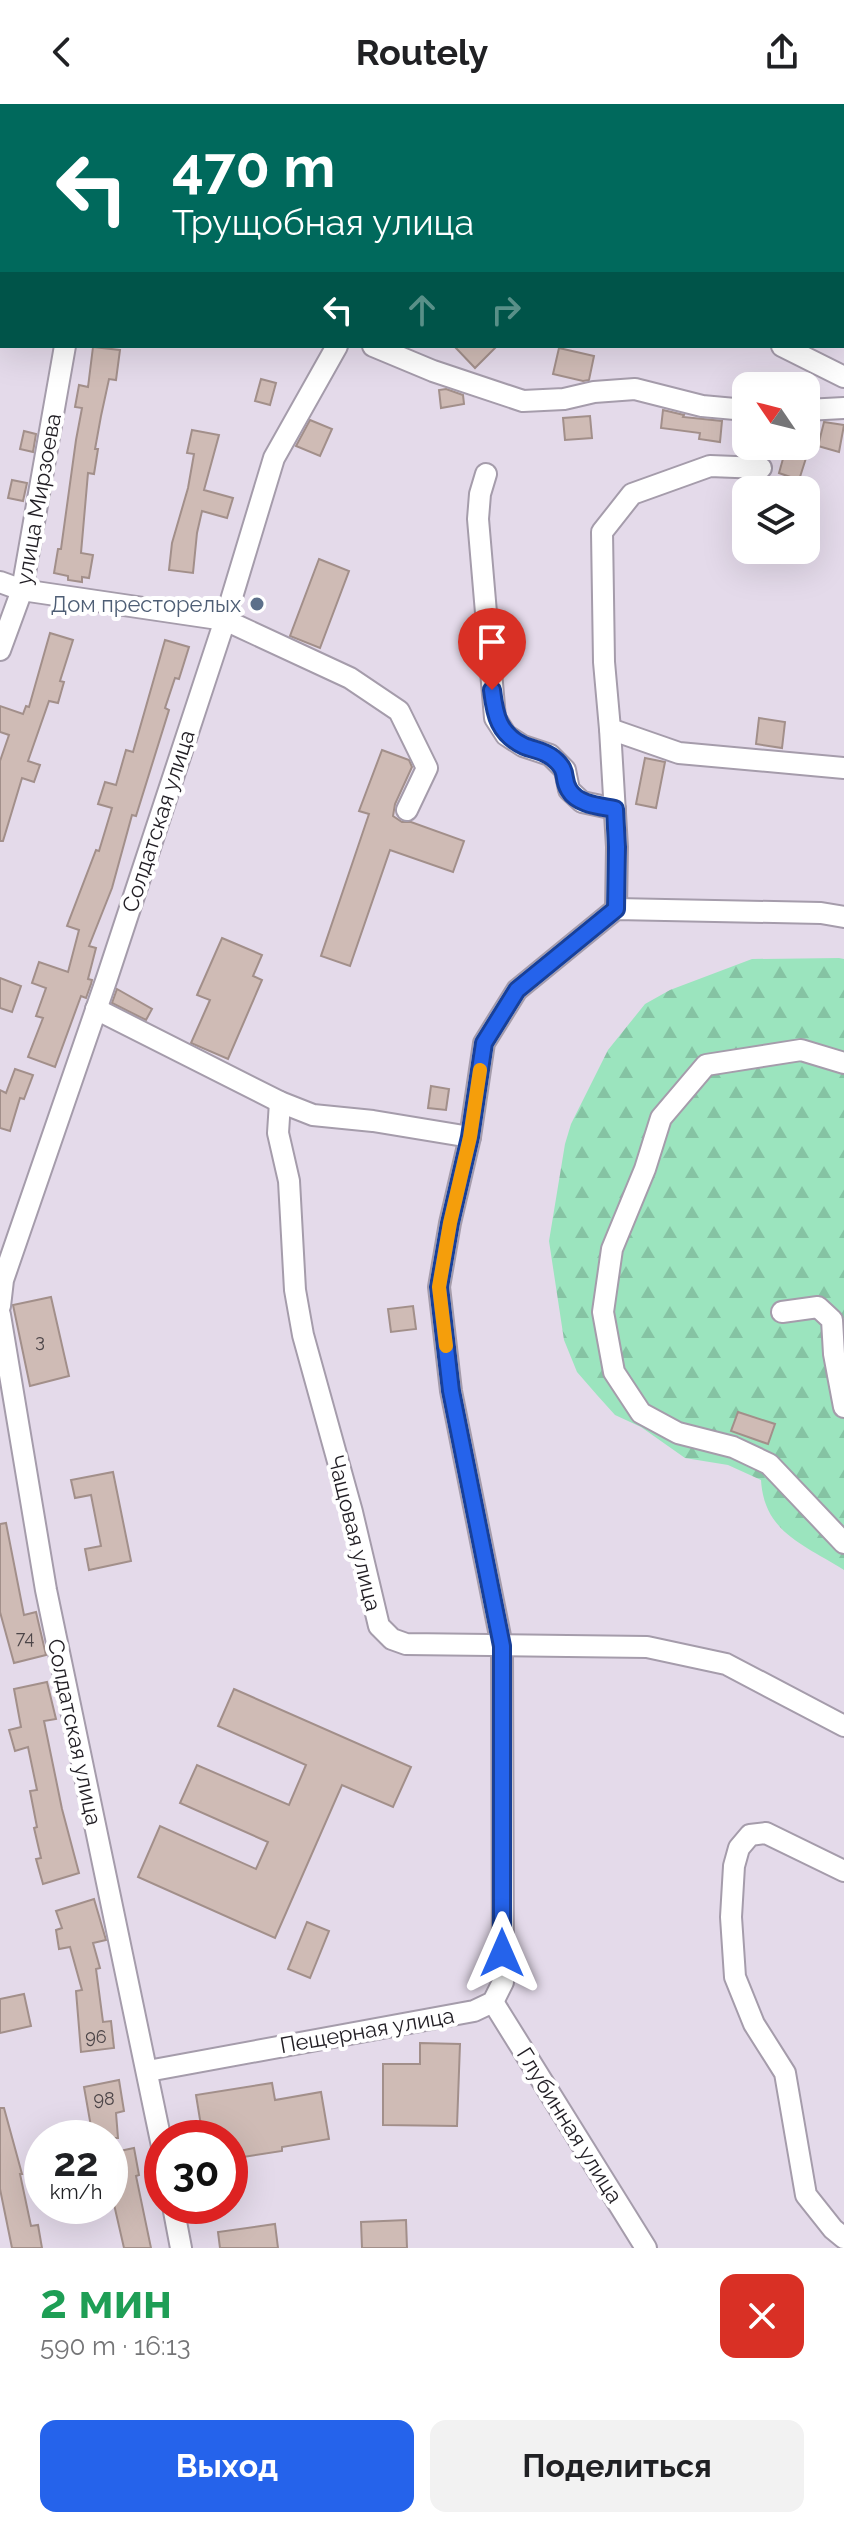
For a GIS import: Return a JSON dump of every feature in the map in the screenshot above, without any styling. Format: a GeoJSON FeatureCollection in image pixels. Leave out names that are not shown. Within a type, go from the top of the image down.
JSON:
{"type":"FeatureCollection","features":[{"type":"Feature","properties":{"kind":"street","name":"улица Мирзоева"},"geometry":{"type":"LineString","coordinates":[[0,650],[22,590],[65,348]]}},
{"type":"Feature","properties":{"kind":"street","name":"Солдатская улица"},"geometry":{"type":"LineString","coordinates":[[0,1306],[3,1280],[225,620],[274,458],[336,348]]}},
{"type":"Feature","properties":{"kind":"street"},"geometry":{"type":"LineString","coordinates":[[378,348],[433,371],[523,401],[635,389],[702,406],[732,409]]}},
{"type":"Feature","properties":{"kind":"street"},"geometry":{"type":"LineString","coordinates":[[786,348],[844,377]]}},
{"type":"Feature","properties":{"kind":"street"},"geometry":{"type":"LineString","coordinates":[[820,409],[844,408]]}},
{"type":"Feature","properties":{"kind":"street"},"geometry":{"type":"LineString","coordinates":[[616,909],[617,847],[604,662],[602,532],[632,494],[710,466],[761,468]]}},
{"type":"Feature","properties":{"kind":"street"},"geometry":{"type":"LineString","coordinates":[[486,474],[480,494],[478,519],[495,718],[506,735],[523,746],[550,755],[565,770],[569,790],[582,802],[615,809]]}},
{"type":"Feature","properties":{"kind":"street"},"geometry":{"type":"LineString","coordinates":[[0,582],[22,590],[225,620],[350,678],[399,711],[427,768],[407,810]]}},
{"type":"Feature","properties":{"kind":"street"},"geometry":{"type":"LineString","coordinates":[[610,729],[679,753],[844,768]]}},
{"type":"Feature","properties":{"kind":"street"},"geometry":{"type":"LineString","coordinates":[[493,2002],[503,1982],[502,1646],[451,1391],[439,1287],[470,1137],[484,1043],[517,990],[616,909],[821,913],[844,917]]}},
{"type":"Feature","properties":{"kind":"street"},"geometry":{"type":"LineString","coordinates":[[96,1009],[280,1102],[313,1115],[470,1137]]}},
{"type":"Feature","properties":{"kind":"street"},"geometry":{"type":"LineString","coordinates":[[844,1063],[801,1050],[706,1065],[661,1118],[645,1169],[612,1249],[603,1312],[614,1372],[641,1413],[678,1433],[733,1447],[769,1464],[844,1543]]}},
{"type":"Feature","properties":{"kind":"street","name":"Чащовая улица"},"geometry":{"type":"LineString","coordinates":[[280,1102],[278,1133],[289,1181],[295,1290],[303,1335],[348,1497],[379,1626],[392,1639],[406,1644],[647,1647],[726,1664],[844,1726]]}},
{"type":"Feature","properties":{"kind":"street"},"geometry":{"type":"LineString","coordinates":[[782,1312],[818,1307],[832,1320],[834,1354],[844,1407]]}},
{"type":"Feature","properties":{"kind":"street","name":"Солдатская улица"},"geometry":{"type":"LineString","coordinates":[[0,1315],[49,1605],[157,2120]]}},
{"type":"Feature","properties":{"kind":"street"},"geometry":{"type":"LineString","coordinates":[[844,1871],[766,1833],[750,1835],[739,1848],[734,1866],[731,1917],[735,1977],[754,2024],[785,2073],[806,2195],[844,2238]]}},
{"type":"Feature","properties":{"kind":"street","name":"Пещерная улица"},"geometry":{"type":"LineString","coordinates":[[148,2071],[474,2011],[493,2002]]}},
{"type":"Feature","properties":{"kind":"street","name":"Глубинная улица"},"geometry":{"type":"LineString","coordinates":[[493,2002],[646,2248]]}},
{"type":"Feature","properties":{"kind":"street"},"geometry":{"type":"LineString","coordinates":[[176,2224],[181,2248]]}},
{"type":"Feature","properties":{"kind":"green space"},"geometry":{"type":"Polygon","coordinates":[[[752,959],[844,959],[844,1570],[801,1545],[778,1525],[764,1498],[761,1480],[728,1465],[685,1458],[641,1427],[615,1415],[597,1395],[577,1372],[564,1340],[549,1241],[571,1124],[608,1050],[645,1004],[670,990],[752,959]]]}},
{"type":"Feature","properties":{"kind":"building"},"geometry":{"type":"Polygon","coordinates":[[[93,348],[120,350],[116,380],[109,379],[101,416],[94,474],[88,473],[81,553],[93,555],[89,578],[82,577],[82,582],[54,573],[58,549],[61,549],[82,408],[75,407],[79,385],[88,387],[93,348]]]}},
{"type":"Feature","properties":{"kind":"building"},"geometry":{"type":"Polygon","coordinates":[[[456,348],[495,348],[475,368],[456,348]]]}},
{"type":"Feature","properties":{"kind":"building"},"geometry":{"type":"Polygon","coordinates":[[[559,348],[594,356],[589,380],[553,374],[559,348]]]}},
{"type":"Feature","properties":{"kind":"building"},"geometry":{"type":"Polygon","coordinates":[[[261,379],[276,383],[270,405],[255,401],[261,379]]]}},
{"type":"Feature","properties":{"kind":"building"},"geometry":{"type":"Polygon","coordinates":[[[446,389],[463,395],[464,404],[441,408],[439,390],[446,389]]]}},
{"type":"Feature","properties":{"kind":"building"},"geometry":{"type":"Polygon","coordinates":[[[663,410],[683,417],[722,421],[720,442],[699,439],[700,433],[661,428],[663,410]]]}},
{"type":"Feature","properties":{"kind":"building"},"geometry":{"type":"Polygon","coordinates":[[[590,416],[592,438],[565,440],[563,418],[590,416]]]}},
{"type":"Feature","properties":{"kind":"building"},"geometry":{"type":"Polygon","coordinates":[[[310,420],[332,429],[320,456],[296,446],[310,420]]]}},
{"type":"Feature","properties":{"kind":"building"},"geometry":{"type":"Polygon","coordinates":[[[824,422],[844,425],[839,452],[820,447],[824,422]]]}},
{"type":"Feature","properties":{"kind":"building"},"geometry":{"type":"Polygon","coordinates":[[[192,430],[219,435],[204,490],[233,498],[227,518],[202,511],[193,573],[169,570],[172,543],[194,454],[187,453],[192,430]]]}},
{"type":"Feature","properties":{"kind":"building"},"geometry":{"type":"Polygon","coordinates":[[[24,431],[36,434],[33,452],[20,449],[24,431]]]}},
{"type":"Feature","properties":{"kind":"building"},"geometry":{"type":"Polygon","coordinates":[[[783,460],[805,460],[800,476],[779,473],[783,460]]]}},
{"type":"Feature","properties":{"kind":"building"},"geometry":{"type":"Polygon","coordinates":[[[12,480],[27,483],[23,501],[8,498],[12,480]]]}},
{"type":"Feature","properties":{"kind":"building"},"geometry":{"type":"Polygon","coordinates":[[[319,559],[349,571],[320,648],[290,636],[319,559]]]}},
{"type":"Feature","properties":{"kind":"building"},"geometry":{"type":"Polygon","coordinates":[[[50,633],[73,640],[60,681],[64,682],[58,703],[49,701],[28,761],[40,765],[34,782],[22,778],[3,841],[0,841],[0,761],[9,735],[0,732],[0,706],[23,714],[26,706],[29,707],[50,633]]]}},
{"type":"Feature","properties":{"kind":"building"},"geometry":{"type":"Polygon","coordinates":[[[165,640],[189,647],[179,679],[175,678],[165,708],[169,710],[136,816],[132,815],[112,888],[89,946],[96,948],[88,979],[92,980],[91,984],[86,998],[81,996],[55,1067],[28,1057],[43,1018],[36,1016],[46,988],[32,983],[39,962],[68,972],[79,930],[67,926],[96,850],[99,851],[112,808],[98,804],[105,782],[116,785],[126,750],[133,752],[165,640]]]}},
{"type":"Feature","properties":{"kind":"building"},"geometry":{"type":"Polygon","coordinates":[[[759,718],[785,722],[782,748],[756,744],[759,718]]]}},
{"type":"Feature","properties":{"kind":"building"},"geometry":{"type":"Polygon","coordinates":[[[382,750],[409,760],[412,767],[395,804],[393,816],[402,822],[411,822],[464,841],[453,872],[390,850],[350,966],[321,956],[369,814],[359,811],[382,750]]]}},
{"type":"Feature","properties":{"kind":"building"},"geometry":{"type":"Polygon","coordinates":[[[645,758],[665,762],[656,808],[636,804],[645,758]]]}},
{"type":"Feature","properties":{"kind":"building"},"geometry":{"type":"Polygon","coordinates":[[[222,938],[262,955],[253,976],[262,980],[228,1059],[191,1043],[210,1000],[197,995],[222,938]]]}},
{"type":"Feature","properties":{"kind":"building"},"geometry":{"type":"Polygon","coordinates":[[[0,978],[21,986],[12,1012],[0,1008],[0,978]]]}},
{"type":"Feature","properties":{"kind":"building"},"geometry":{"type":"Polygon","coordinates":[[[117,989],[152,1009],[146,1020],[112,1003],[117,989]]]}},
{"type":"Feature","properties":{"kind":"building"},"geometry":{"type":"Polygon","coordinates":[[[15,1069],[33,1075],[24,1099],[20,1098],[10,1131],[0,1128],[0,1090],[6,1093],[15,1069]]]}},
{"type":"Feature","properties":{"kind":"building"},"geometry":{"type":"Polygon","coordinates":[[[431,1086],[449,1089],[446,1110],[428,1108],[431,1086]]]}},
{"type":"Feature","properties":{"kind":"building"},"geometry":{"type":"Polygon","coordinates":[[[51,1297],[69,1376],[30,1386],[13,1305],[51,1297]]]}},
{"type":"Feature","properties":{"kind":"building"},"geometry":{"type":"Polygon","coordinates":[[[413,1306],[416,1329],[391,1332],[388,1309],[413,1306]]]}},
{"type":"Feature","properties":{"kind":"building"},"geometry":{"type":"Polygon","coordinates":[[[738,1412],[775,1424],[768,1444],[731,1431],[738,1412]]]}},
{"type":"Feature","properties":{"kind":"building"},"geometry":{"type":"Polygon","coordinates":[[[113,1472],[131,1561],[89,1570],[85,1549],[101,1546],[91,1495],[75,1498],[71,1480],[113,1472]]]}},
{"type":"Feature","properties":{"kind":"building"},"geometry":{"type":"Polygon","coordinates":[[[6,1523],[24,1615],[36,1612],[46,1655],[14,1663],[0,1612],[0,1524],[6,1523]]]}},
{"type":"Feature","properties":{"kind":"building"},"geometry":{"type":"Polygon","coordinates":[[[47,1682],[56,1719],[44,1721],[79,1873],[43,1884],[36,1859],[41,1858],[30,1791],[37,1790],[28,1747],[15,1751],[9,1730],[21,1727],[14,1689],[47,1682]]]}},
{"type":"Feature","properties":{"kind":"building"},"geometry":{"type":"Polygon","coordinates":[[[234,1689],[411,1767],[393,1807],[342,1785],[275,1938],[138,1877],[160,1826],[256,1869],[268,1842],[180,1803],[197,1765],[289,1805],[306,1765],[218,1726],[234,1689]]]}},
{"type":"Feature","properties":{"kind":"building"},"geometry":{"type":"Polygon","coordinates":[[[94,1899],[106,1940],[93,1943],[100,1968],[96,1969],[103,2022],[111,2021],[114,2048],[81,2052],[76,1991],[82,1990],[70,1947],[59,1949],[56,1930],[62,1928],[56,1911],[94,1899]]]}},
{"type":"Feature","properties":{"kind":"building"},"geometry":{"type":"Polygon","coordinates":[[[307,1922],[329,1931],[310,1978],[288,1969],[307,1922]]]}},
{"type":"Feature","properties":{"kind":"building"},"geometry":{"type":"Polygon","coordinates":[[[24,1994],[31,2026],[0,2033],[0,1999],[24,1994]]]}},
{"type":"Feature","properties":{"kind":"building"},"geometry":{"type":"Polygon","coordinates":[[[420,2043],[460,2044],[457,2126],[383,2125],[383,2064],[420,2064],[420,2043]]]}},
{"type":"Feature","properties":{"kind":"building"},"geometry":{"type":"Polygon","coordinates":[[[119,2080],[124,2111],[116,2113],[117,2120],[90,2120],[84,2087],[119,2080]]]}},
{"type":"Feature","properties":{"kind":"building"},"geometry":{"type":"Polygon","coordinates":[[[272,2083],[275,2100],[321,2092],[329,2139],[248,2156],[248,2120],[200,2120],[196,2095],[272,2083]]]}},
{"type":"Feature","properties":{"kind":"building"},"geometry":{"type":"Polygon","coordinates":[[[0,2108],[4,2108],[22,2174],[24,2224],[38,2225],[42,2248],[12,2248],[0,2189],[0,2108]]]}},
{"type":"Feature","properties":{"kind":"building"},"geometry":{"type":"Polygon","coordinates":[[[134,2148],[144,2224],[151,2248],[124,2248],[118,2224],[128,2224],[128,2149],[134,2148]]]}},
{"type":"Feature","properties":{"kind":"building"},"geometry":{"type":"Polygon","coordinates":[[[406,2220],[407,2248],[362,2248],[361,2222],[406,2220]]]}},
{"type":"Feature","properties":{"kind":"building"},"geometry":{"type":"Polygon","coordinates":[[[275,2224],[278,2248],[220,2248],[218,2232],[275,2224]]]}},
{"type":"Feature","properties":{"kind":"slow traffic"},"geometry":{"type":"LineString","coordinates":[[446,1346],[439,1287],[470,1137],[480,1070]]}},
{"type":"Feature","properties":{"kind":"place","name":"Дом престорелых"},"geometry":{"type":"Point","coordinates":[257,604]}},
{"type":"Feature","properties":{"kind":"route"},"geometry":{"type":"LineString","coordinates":[[492,690],[495,718],[506,735],[523,746],[550,755],[565,770],[569,790],[582,802],[615,809],[617,847],[616,909],[517,990],[484,1043],[470,1137],[439,1287],[451,1391],[502,1646],[502,1953]]}}]}
